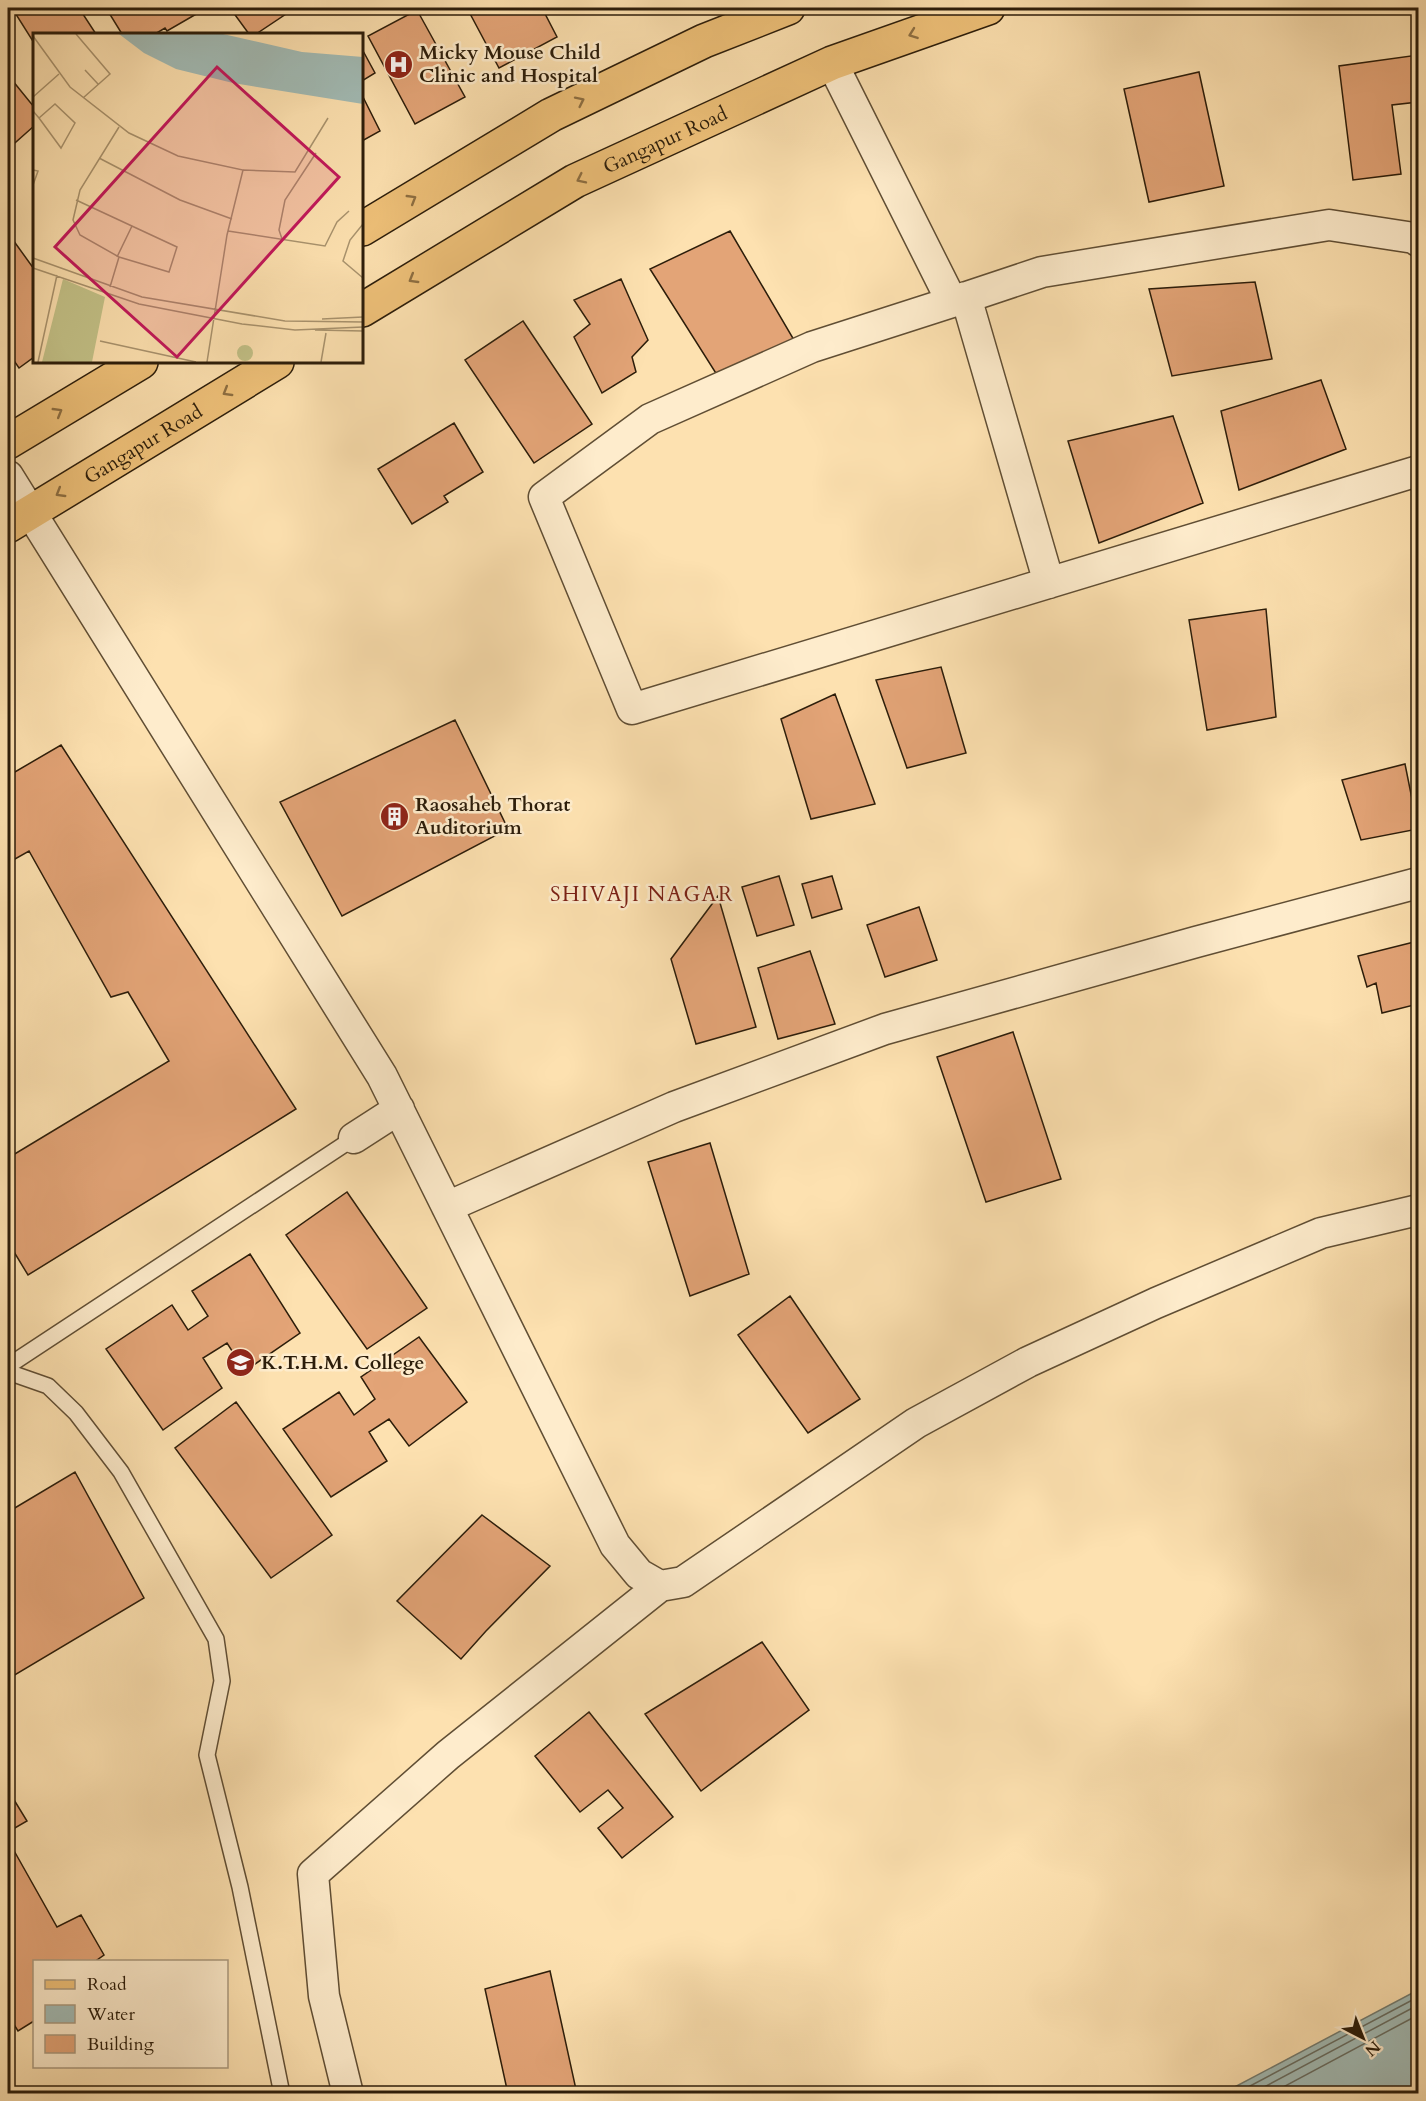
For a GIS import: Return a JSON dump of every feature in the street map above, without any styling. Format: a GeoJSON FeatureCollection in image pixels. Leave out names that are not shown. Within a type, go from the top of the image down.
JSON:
{"type":"FeatureCollection","features":[{"type":"Feature","properties":{"kind":"main road"},"geometry":{"type":"LineString","coordinates":[[363,228],[551,115],[704,41],[788,8]]}},
{"type":"Feature","properties":{"kind":"main road","name":"Gangapur Road"},"geometry":{"type":"LineString","coordinates":[[363,309],[575,181],[832,63],[988,8]]}},
{"type":"Feature","properties":{"kind":"main road"},"geometry":{"type":"LineString","coordinates":[[8,442],[139,363]]}},
{"type":"Feature","properties":{"kind":"main road","name":"Gangapur Road"},"geometry":{"type":"LineString","coordinates":[[18,519],[275,363]]}},
{"type":"Feature","properties":{"kind":"street"},"geometry":{"type":"LineString","coordinates":[[832,63],[959,299],[1049,583]]}},
{"type":"Feature","properties":{"kind":"street"},"geometry":{"type":"LineString","coordinates":[[1419,241],[1414,238],[1329,225],[1042,272],[812,347],[650,419],[544,497],[632,709],[1419,471]]}},
{"type":"Feature","properties":{"kind":"street"},"geometry":{"type":"LineString","coordinates":[[8,476],[18,519],[382,1076],[615,1545],[639,1574],[660,1586]]}},
{"type":"Feature","properties":{"kind":"street"},"geometry":{"type":"LineString","coordinates":[[447,1206],[674,1107],[885,1029],[1196,942],[1419,883]]}},
{"type":"Feature","properties":{"kind":"street"},"geometry":{"type":"LineString","coordinates":[[354,1138],[399,1109]]}},
{"type":"Feature","properties":{"kind":"street"},"geometry":{"type":"LineString","coordinates":[[348,2094],[324,1996],[313,1874],[448,1755],[660,1586],[683,1582],[916,1424],[1028,1362],[1156,1303],[1320,1233],[1419,1210]]}},
{"type":"Feature","properties":{"kind":"lane"},"geometry":{"type":"LineString","coordinates":[[8,1366],[354,1138]]}},
{"type":"Feature","properties":{"kind":"lane"},"geometry":{"type":"LineString","coordinates":[[8,1372],[48,1386],[76,1413],[121,1472],[216,1640],[222,1681],[207,1755],[240,1887],[282,2094]]}},
{"type":"Feature","properties":{"kind":"water"},"geometry":{"type":"Polygon","coordinates":[[[1418,1990],[1418,2093],[1223,2093],[1229,2090],[1418,1990]]]}},
{"type":"Feature","properties":{"kind":"building"},"geometry":{"type":"Polygon","coordinates":[[[12,8],[79,8],[95,33],[33,33],[33,41],[12,8]]]}},
{"type":"Feature","properties":{"kind":"building"},"geometry":{"type":"Polygon","coordinates":[[[106,8],[205,9],[167,31],[165,28],[157,33],[121,33],[106,8]]]}},
{"type":"Feature","properties":{"kind":"building"},"geometry":{"type":"Polygon","coordinates":[[[230,8],[295,8],[258,33],[248,33],[230,8]]]}},
{"type":"Feature","properties":{"kind":"building"},"geometry":{"type":"Polygon","coordinates":[[[467,8],[542,8],[557,37],[499,68],[467,8]]]}},
{"type":"Feature","properties":{"kind":"building"},"geometry":{"type":"Polygon","coordinates":[[[417,10],[465,97],[415,124],[368,36],[417,10]]]}},
{"type":"Feature","properties":{"kind":"building"},"geometry":{"type":"Polygon","coordinates":[[[363,51],[375,73],[363,80],[363,51]]]}},
{"type":"Feature","properties":{"kind":"building"},"geometry":{"type":"Polygon","coordinates":[[[1418,55],[1418,102],[1392,105],[1401,174],[1353,180],[1339,66],[1418,55]]]}},
{"type":"Feature","properties":{"kind":"building"},"geometry":{"type":"Polygon","coordinates":[[[1199,72],[1224,186],[1149,202],[1124,89],[1199,72]]]}},
{"type":"Feature","properties":{"kind":"building"},"geometry":{"type":"Polygon","coordinates":[[[8,75],[33,106],[33,127],[8,149],[8,75]]]}},
{"type":"Feature","properties":{"kind":"building"},"geometry":{"type":"Polygon","coordinates":[[[363,97],[380,131],[363,140],[363,97]]]}},
{"type":"Feature","properties":{"kind":"building"},"geometry":{"type":"Polygon","coordinates":[[[730,231],[794,340],[724,386],[650,269],[730,231]]]}},
{"type":"Feature","properties":{"kind":"building"},"geometry":{"type":"Polygon","coordinates":[[[8,233],[33,268],[33,358],[19,368],[8,352],[8,233]]]}},
{"type":"Feature","properties":{"kind":"building"},"geometry":{"type":"Polygon","coordinates":[[[621,279],[648,340],[632,357],[636,372],[602,393],[574,337],[590,324],[574,300],[621,279]]]}},
{"type":"Feature","properties":{"kind":"building"},"geometry":{"type":"Polygon","coordinates":[[[1255,282],[1272,359],[1172,376],[1149,289],[1255,282]]]}},
{"type":"Feature","properties":{"kind":"building"},"geometry":{"type":"Polygon","coordinates":[[[523,321],[592,424],[534,463],[465,360],[523,321]]]}},
{"type":"Feature","properties":{"kind":"building"},"geometry":{"type":"Polygon","coordinates":[[[1321,380],[1346,449],[1239,490],[1221,411],[1321,380]]]}},
{"type":"Feature","properties":{"kind":"building"},"geometry":{"type":"Polygon","coordinates":[[[1173,416],[1203,503],[1099,543],[1068,441],[1173,416]]]}},
{"type":"Feature","properties":{"kind":"building"},"geometry":{"type":"Polygon","coordinates":[[[454,423],[483,472],[444,496],[448,502],[412,524],[378,469],[454,423]]]}},
{"type":"Feature","properties":{"kind":"building"},"geometry":{"type":"Polygon","coordinates":[[[1266,609],[1276,717],[1207,730],[1189,620],[1266,609]]]}},
{"type":"Feature","properties":{"kind":"building"},"geometry":{"type":"Polygon","coordinates":[[[941,667],[966,753],[907,768],[876,680],[941,667]]]}},
{"type":"Feature","properties":{"kind":"building"},"geometry":{"type":"Polygon","coordinates":[[[835,694],[875,804],[811,819],[781,719],[835,694]]]}},
{"type":"Feature","properties":{"kind":"building","name":"Raosaheb Thorat Auditorium"},"geometry":{"type":"Polygon","coordinates":[[[455,720],[508,829],[342,916],[280,802],[455,720]]]}},
{"type":"Feature","properties":{"kind":"building"},"geometry":{"type":"Polygon","coordinates":[[[61,745],[296,1109],[28,1275],[8,1242],[8,1158],[169,1061],[128,992],[111,997],[29,851],[8,863],[8,776],[61,745]]]}},
{"type":"Feature","properties":{"kind":"building"},"geometry":{"type":"Polygon","coordinates":[[[1405,764],[1418,829],[1361,840],[1342,780],[1405,764]]]}},
{"type":"Feature","properties":{"kind":"building"},"geometry":{"type":"Polygon","coordinates":[[[779,876],[794,925],[757,936],[742,887],[779,876]]]}},
{"type":"Feature","properties":{"kind":"building"},"geometry":{"type":"Polygon","coordinates":[[[832,876],[842,909],[812,918],[802,884],[832,876]]]}},
{"type":"Feature","properties":{"kind":"building"},"geometry":{"type":"Polygon","coordinates":[[[718,896],[756,1027],[696,1044],[671,959],[718,896]]]}},
{"type":"Feature","properties":{"kind":"building"},"geometry":{"type":"Polygon","coordinates":[[[919,907],[937,960],[885,977],[867,925],[919,907]]]}},
{"type":"Feature","properties":{"kind":"building"},"geometry":{"type":"Polygon","coordinates":[[[1418,941],[1418,1004],[1382,1013],[1376,983],[1367,987],[1358,956],[1418,941]]]}},
{"type":"Feature","properties":{"kind":"building"},"geometry":{"type":"Polygon","coordinates":[[[810,951],[835,1024],[778,1039],[758,968],[810,951]]]}},
{"type":"Feature","properties":{"kind":"building"},"geometry":{"type":"Polygon","coordinates":[[[1013,1032],[1061,1179],[986,1202],[937,1057],[1013,1032]]]}},
{"type":"Feature","properties":{"kind":"building"},"geometry":{"type":"Polygon","coordinates":[[[710,1143],[749,1274],[690,1296],[648,1162],[710,1143]]]}},
{"type":"Feature","properties":{"kind":"building"},"geometry":{"type":"Polygon","coordinates":[[[347,1192],[427,1308],[367,1349],[286,1235],[347,1192]]]}},
{"type":"Feature","properties":{"kind":"building"},"geometry":{"type":"Polygon","coordinates":[[[250,1254],[300,1333],[245,1371],[227,1343],[203,1358],[222,1388],[163,1430],[106,1349],[172,1305],[188,1330],[208,1316],[192,1291],[250,1254]]]}},
{"type":"Feature","properties":{"kind":"building"},"geometry":{"type":"Polygon","coordinates":[[[790,1296],[860,1399],[808,1433],[738,1335],[790,1296]]]}},
{"type":"Feature","properties":{"kind":"building"},"geometry":{"type":"Polygon","coordinates":[[[419,1337],[467,1402],[409,1446],[389,1419],[369,1432],[387,1461],[331,1497],[283,1429],[339,1392],[354,1415],[375,1399],[361,1377],[419,1337]]]}},
{"type":"Feature","properties":{"kind":"building"},"geometry":{"type":"Polygon","coordinates":[[[236,1402],[332,1535],[271,1578],[175,1448],[236,1402]]]}},
{"type":"Feature","properties":{"kind":"building"},"geometry":{"type":"Polygon","coordinates":[[[75,1472],[144,1598],[8,1679],[8,1512],[75,1472]]]}},
{"type":"Feature","properties":{"kind":"building"},"geometry":{"type":"Polygon","coordinates":[[[482,1515],[550,1566],[461,1659],[397,1601],[482,1515]]]}},
{"type":"Feature","properties":{"kind":"building"},"geometry":{"type":"Polygon","coordinates":[[[762,1642],[809,1710],[701,1791],[645,1714],[762,1642]]]}},
{"type":"Feature","properties":{"kind":"building"},"geometry":{"type":"Polygon","coordinates":[[[589,1712],[673,1817],[622,1858],[598,1828],[623,1808],[608,1790],[580,1812],[535,1756],[589,1712]]]}},
{"type":"Feature","properties":{"kind":"building"},"geometry":{"type":"Polygon","coordinates":[[[8,1790],[27,1821],[8,1832],[8,1790]]]}},
{"type":"Feature","properties":{"kind":"building"},"geometry":{"type":"Polygon","coordinates":[[[8,1840],[57,1927],[81,1915],[104,1955],[97,1960],[33,1960],[33,2022],[18,2031],[8,2015],[8,1840]]]}},
{"type":"Feature","properties":{"kind":"building"},"geometry":{"type":"Polygon","coordinates":[[[550,1971],[577,2094],[508,2094],[485,1989],[550,1971]]]}},
{"type":"Feature","properties":{"kind":"place","name":"Micky Mouse Child Clinic and Hospital"},"geometry":{"type":"Point","coordinates":[398,64]}},
{"type":"Feature","properties":{"kind":"place","name":"Raosaheb Thorat Auditorium"},"geometry":{"type":"Point","coordinates":[394,816]}},
{"type":"Feature","properties":{"kind":"place","name":"K.T.H.M. College"},"geometry":{"type":"Point","coordinates":[240,1362]}},
{"type":"Feature","properties":{"kind":"district","name":"SHIVAJI NAGAR"},"geometry":{"type":"Point","coordinates":[642,894]}}]}
